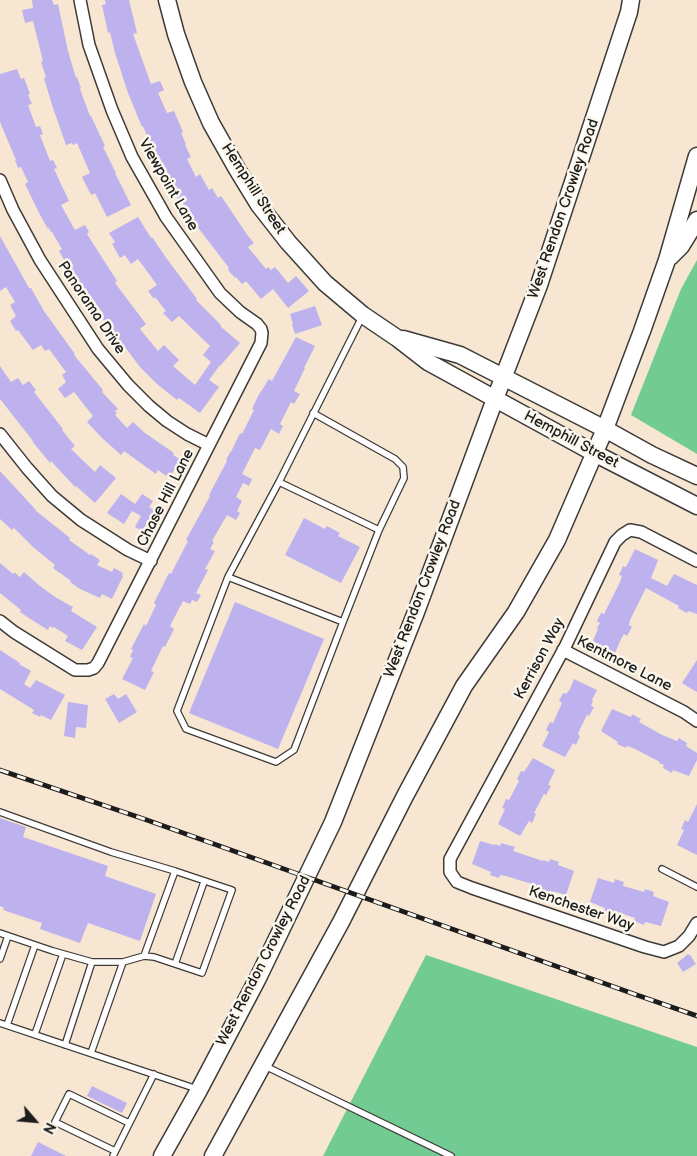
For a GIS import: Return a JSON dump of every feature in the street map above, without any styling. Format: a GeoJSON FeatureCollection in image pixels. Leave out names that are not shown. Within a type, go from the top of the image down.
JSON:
{"type":"FeatureCollection","features":[{"type":"Feature","properties":{"kind":"main road","name":"Hemphill Street"},"geometry":{"type":"LineString","coordinates":[[167,0],[176,34],[193,82],[211,123],[260,205],[288,242],[325,283],[363,316],[397,338],[428,362],[594,453],[697,506]]}},
{"type":"Feature","properties":{"kind":"main road","name":"West Rendon Crowley Road"},"geometry":{"type":"LineString","coordinates":[[162,1156],[258,978],[333,822],[416,612],[539,285],[629,12],[631,0]]}},
{"type":"Feature","properties":{"kind":"main road"},"geometry":{"type":"LineString","coordinates":[[213,1156],[341,922],[464,686],[516,612],[557,540],[605,429],[642,331],[666,260],[697,156]]}},
{"type":"Feature","properties":{"kind":"main road"},"geometry":{"type":"LineString","coordinates":[[666,260],[681,246],[697,220]]}},
{"type":"Feature","properties":{"kind":"main road","name":"Hemphill Street"},"geometry":{"type":"LineString","coordinates":[[397,338],[460,355],[652,455],[697,476]]}},
{"type":"Feature","properties":{"kind":"street","name":"Viewpoint Lane"},"geometry":{"type":"LineString","coordinates":[[80,0],[89,45],[112,110],[132,157],[166,217],[220,293],[240,312],[257,324],[262,333]]}},
{"type":"Feature","properties":{"kind":"street","name":"Panorama Drive"},"geometry":{"type":"LineString","coordinates":[[0,180],[13,210],[40,260],[98,349],[128,385],[149,406],[167,421],[209,445]]}},
{"type":"Feature","properties":{"kind":"street","name":"Chase Hill Lane"},"geometry":{"type":"LineString","coordinates":[[0,621],[14,632],[75,670],[94,668],[151,561],[261,343],[262,333]]}},
{"type":"Feature","properties":{"kind":"street"},"geometry":{"type":"LineString","coordinates":[[0,434],[52,496],[81,520],[128,550],[151,561]]}},
{"type":"Feature","properties":{"kind":"street","name":"Kerrison Way"},"geometry":{"type":"LineString","coordinates":[[450,872],[450,859],[458,843],[563,650],[615,542],[630,530],[641,532],[697,561]]}},
{"type":"Feature","properties":{"kind":"street","name":"Kentmore Lane"},"geometry":{"type":"LineString","coordinates":[[563,650],[684,712],[697,721]]}},
{"type":"Feature","properties":{"kind":"street","name":"Kenchester Way"},"geometry":{"type":"LineString","coordinates":[[450,872],[457,882],[472,888],[664,952],[679,946],[689,936],[697,923]]}},
{"type":"Feature","properties":{"kind":"lane"},"geometry":{"type":"LineString","coordinates":[[313,413],[395,459],[403,468],[404,478],[379,530],[294,750],[276,762],[186,728],[177,711],[228,577],[279,482],[313,413],[363,316]]}},
{"type":"Feature","properties":{"kind":"lane"},"geometry":{"type":"LineString","coordinates":[[279,482],[379,530]]}},
{"type":"Feature","properties":{"kind":"lane"},"geometry":{"type":"LineString","coordinates":[[228,577],[343,622]]}},
{"type":"Feature","properties":{"kind":"lane"},"geometry":{"type":"LineString","coordinates":[[0,812],[111,852],[232,890],[202,973],[154,957],[144,956],[123,962],[92,962],[0,933]]}},
{"type":"Feature","properties":{"kind":"lane"},"geometry":{"type":"LineString","coordinates":[[662,870],[697,887]]}},
{"type":"Feature","properties":{"kind":"lane"},"geometry":{"type":"LineString","coordinates":[[144,956],[175,872]]}},
{"type":"Feature","properties":{"kind":"lane"},"geometry":{"type":"LineString","coordinates":[[175,964],[204,882]]}},
{"type":"Feature","properties":{"kind":"lane"},"geometry":{"type":"LineString","coordinates":[[0,959],[8,936]]}},
{"type":"Feature","properties":{"kind":"lane"},"geometry":{"type":"LineString","coordinates":[[7,1025],[35,945]]}},
{"type":"Feature","properties":{"kind":"lane"},"geometry":{"type":"LineString","coordinates":[[35,1034],[63,954]]}},
{"type":"Feature","properties":{"kind":"lane"},"geometry":{"type":"LineString","coordinates":[[64,1045],[92,962]]}},
{"type":"Feature","properties":{"kind":"lane"},"geometry":{"type":"LineString","coordinates":[[91,1053],[123,962]]}},
{"type":"Feature","properties":{"kind":"lane"},"geometry":{"type":"LineString","coordinates":[[0,1023],[199,1090]]}},
{"type":"Feature","properties":{"kind":"lane"},"geometry":{"type":"LineString","coordinates":[[263,1065],[451,1156]]}},
{"type":"Feature","properties":{"kind":"lane"},"geometry":{"type":"LineString","coordinates":[[129,1123],[69,1094],[55,1122],[114,1154],[154,1074]]}},
{"type":"Feature","properties":{"kind":"green space"},"geometry":{"type":"Polygon","coordinates":[[[697,260],[697,454],[631,415],[681,289],[697,260]]]}},
{"type":"Feature","properties":{"kind":"green space"},"geometry":{"type":"Polygon","coordinates":[[[426,955],[697,1047],[697,1156],[323,1156],[426,955]]]}},
{"type":"Feature","properties":{"kind":"building"},"geometry":{"type":"Polygon","coordinates":[[[32,0],[52,0],[54,5],[58,4],[76,78],[90,116],[105,146],[103,147],[131,205],[107,217],[95,193],[92,195],[90,193],[82,177],[90,173],[77,143],[66,145],[52,105],[44,78],[46,77],[41,62],[43,61],[33,21],[25,23],[22,10],[33,8],[32,0]]]}},
{"type":"Feature","properties":{"kind":"building"},"geometry":{"type":"Polygon","coordinates":[[[105,0],[129,0],[137,33],[133,34],[151,84],[160,81],[164,90],[158,93],[167,113],[174,111],[191,157],[187,159],[196,177],[200,174],[209,190],[212,188],[218,198],[221,196],[254,243],[248,247],[266,269],[268,267],[271,270],[275,267],[288,283],[296,276],[309,291],[288,308],[273,289],[261,299],[246,281],[242,284],[235,278],[196,225],[183,203],[181,204],[176,196],[179,194],[159,157],[156,158],[128,93],[110,32],[108,33],[102,5],[106,4],[105,0]]]}},
{"type":"Feature","properties":{"kind":"building"},"geometry":{"type":"Polygon","coordinates":[[[17,69],[21,79],[24,78],[30,94],[28,95],[32,104],[28,105],[36,127],[40,126],[43,134],[40,135],[50,161],[53,160],[57,168],[54,169],[69,201],[61,205],[75,230],[85,225],[89,232],[87,234],[117,281],[115,283],[146,324],[140,329],[158,351],[164,345],[179,360],[173,366],[195,385],[211,362],[203,355],[210,346],[179,316],[172,322],[163,313],[166,311],[148,291],[157,285],[138,259],[131,264],[125,255],[120,258],[112,244],[115,242],[109,233],[138,217],[196,300],[220,326],[240,343],[209,380],[219,387],[200,413],[179,398],[177,400],[140,367],[119,339],[117,340],[100,315],[103,313],[78,281],[59,251],[62,249],[39,213],[25,184],[28,182],[21,167],[18,168],[0,122],[0,74],[17,69]]]}},
{"type":"Feature","properties":{"kind":"building"},"geometry":{"type":"Polygon","coordinates":[[[0,236],[29,288],[31,288],[74,355],[103,390],[102,392],[118,409],[115,411],[117,413],[115,415],[127,428],[133,422],[181,460],[169,478],[158,470],[156,474],[124,451],[121,455],[102,438],[87,422],[93,416],[74,392],[65,398],[58,389],[66,382],[62,375],[66,372],[49,349],[45,351],[41,345],[33,350],[18,330],[16,331],[10,321],[16,316],[10,305],[15,302],[6,287],[0,291],[0,236]]]}},
{"type":"Feature","properties":{"kind":"building"},"geometry":{"type":"Polygon","coordinates":[[[315,306],[322,325],[295,334],[290,314],[315,306]]]}},
{"type":"Feature","properties":{"kind":"building"},"geometry":{"type":"Polygon","coordinates":[[[296,337],[315,346],[294,391],[300,394],[294,404],[291,402],[280,424],[283,426],[279,434],[271,429],[260,450],[255,448],[242,474],[252,479],[249,486],[243,483],[236,497],[242,501],[237,511],[240,513],[236,520],[227,515],[212,541],[214,542],[210,549],[215,551],[205,569],[208,570],[196,593],[201,595],[197,602],[192,600],[190,604],[183,601],[170,626],[174,629],[151,671],[154,672],[145,690],[122,679],[133,658],[130,657],[133,650],[131,649],[144,624],[146,626],[156,605],[154,603],[188,541],[186,540],[210,496],[240,433],[242,434],[254,410],[252,409],[258,396],[269,379],[272,381],[296,337]]]}},
{"type":"Feature","properties":{"kind":"building"},"geometry":{"type":"Polygon","coordinates":[[[0,366],[11,382],[18,378],[23,385],[29,381],[36,390],[34,392],[75,446],[71,449],[95,472],[100,465],[116,478],[95,503],[75,487],[51,461],[50,463],[0,399],[0,366]]]}},
{"type":"Feature","properties":{"kind":"building"},"geometry":{"type":"Polygon","coordinates":[[[0,471],[35,510],[70,538],[69,540],[100,560],[97,565],[112,572],[114,568],[123,573],[112,599],[102,594],[100,598],[70,582],[53,568],[55,565],[14,528],[12,530],[0,519],[0,471]]]}},
{"type":"Feature","properties":{"kind":"building"},"geometry":{"type":"Polygon","coordinates":[[[121,494],[135,504],[142,494],[153,501],[149,507],[155,511],[142,531],[135,527],[141,516],[132,511],[124,524],[107,513],[121,494]]]}},
{"type":"Feature","properties":{"kind":"building"},"geometry":{"type":"Polygon","coordinates":[[[304,518],[325,529],[327,526],[340,533],[338,536],[360,547],[341,583],[285,555],[304,518]]]}},
{"type":"Feature","properties":{"kind":"building"},"geometry":{"type":"Polygon","coordinates":[[[635,549],[658,560],[651,578],[667,586],[674,574],[697,585],[697,614],[688,611],[687,613],[678,608],[679,606],[646,588],[630,620],[629,625],[632,627],[627,636],[624,634],[615,653],[592,643],[600,623],[597,621],[601,613],[604,614],[620,582],[622,576],[619,575],[623,566],[626,567],[635,549]]]}},
{"type":"Feature","properties":{"kind":"building"},"geometry":{"type":"Polygon","coordinates":[[[0,563],[13,574],[14,572],[20,577],[24,572],[55,597],[73,607],[71,611],[97,627],[82,650],[65,641],[68,636],[54,627],[50,626],[48,630],[20,612],[21,610],[0,593],[0,563]]]}},
{"type":"Feature","properties":{"kind":"building"},"geometry":{"type":"Polygon","coordinates":[[[235,602],[324,639],[278,749],[189,713],[235,602]]]}},
{"type":"Feature","properties":{"kind":"building"},"geometry":{"type":"Polygon","coordinates":[[[0,650],[31,671],[24,684],[30,688],[36,680],[65,695],[51,720],[32,713],[34,710],[0,689],[0,650]]]}},
{"type":"Feature","properties":{"kind":"building"},"geometry":{"type":"Polygon","coordinates":[[[697,660],[697,692],[682,683],[697,660]]]}},
{"type":"Feature","properties":{"kind":"building"},"geometry":{"type":"Polygon","coordinates":[[[574,679],[597,690],[592,700],[591,706],[594,707],[589,716],[587,715],[580,729],[578,734],[580,736],[576,745],[573,743],[565,757],[542,746],[549,732],[546,730],[550,722],[553,723],[562,703],[559,701],[563,693],[566,694],[570,689],[574,679]]]}},
{"type":"Feature","properties":{"kind":"building"},"geometry":{"type":"Polygon","coordinates":[[[114,694],[118,699],[126,694],[137,712],[119,723],[105,699],[114,694]]]}},
{"type":"Feature","properties":{"kind":"building"},"geometry":{"type":"Polygon","coordinates":[[[68,702],[88,705],[86,728],[76,727],[75,738],[64,736],[68,702]]]}},
{"type":"Feature","properties":{"kind":"building"},"geometry":{"type":"Polygon","coordinates":[[[612,709],[631,717],[632,714],[641,719],[639,722],[662,735],[677,741],[679,738],[687,743],[686,746],[697,753],[697,760],[689,776],[673,770],[672,773],[663,768],[664,765],[660,762],[633,748],[627,746],[626,748],[617,744],[618,742],[601,731],[612,709]]]}},
{"type":"Feature","properties":{"kind":"building"},"geometry":{"type":"Polygon","coordinates":[[[533,758],[555,770],[548,785],[551,786],[546,795],[544,794],[534,813],[536,814],[532,823],[529,821],[520,836],[498,824],[505,809],[502,808],[506,799],[509,800],[519,781],[517,779],[521,771],[524,772],[533,758]]]}},
{"type":"Feature","properties":{"kind":"building"},"geometry":{"type":"Polygon","coordinates":[[[697,804],[697,855],[677,845],[684,830],[681,829],[685,820],[688,822],[697,804]]]}},
{"type":"Feature","properties":{"kind":"building"},"geometry":{"type":"Polygon","coordinates":[[[0,818],[26,827],[23,837],[108,866],[105,876],[156,894],[140,941],[88,923],[80,943],[40,929],[42,923],[3,910],[4,908],[0,906],[0,818]]]}},
{"type":"Feature","properties":{"kind":"building"},"geometry":{"type":"Polygon","coordinates":[[[480,841],[500,846],[501,843],[515,847],[513,851],[543,861],[549,862],[550,859],[559,862],[558,865],[574,871],[566,895],[550,891],[549,894],[539,891],[540,888],[535,885],[506,876],[500,875],[499,878],[490,875],[491,872],[472,864],[480,841]]]}},
{"type":"Feature","properties":{"kind":"building"},"geometry":{"type":"Polygon","coordinates":[[[598,878],[614,883],[615,879],[624,882],[623,886],[644,892],[645,889],[654,892],[653,896],[669,902],[661,926],[645,922],[644,925],[634,921],[635,918],[615,911],[614,914],[604,911],[605,908],[590,902],[598,878]]]}},
{"type":"Feature","properties":{"kind":"building"},"geometry":{"type":"Polygon","coordinates":[[[688,954],[696,964],[683,972],[677,963],[688,954]]]}},
{"type":"Feature","properties":{"kind":"building"},"geometry":{"type":"Polygon","coordinates":[[[92,1086],[127,1103],[122,1113],[87,1096],[92,1086]]]}},
{"type":"Feature","properties":{"kind":"building"},"geometry":{"type":"Polygon","coordinates":[[[38,1142],[66,1156],[31,1156],[38,1142]]]}},
{"type":"Feature","properties":{"kind":"railway"},"geometry":{"type":"LineString","coordinates":[[0,770],[144,819],[697,1016]]}}]}
